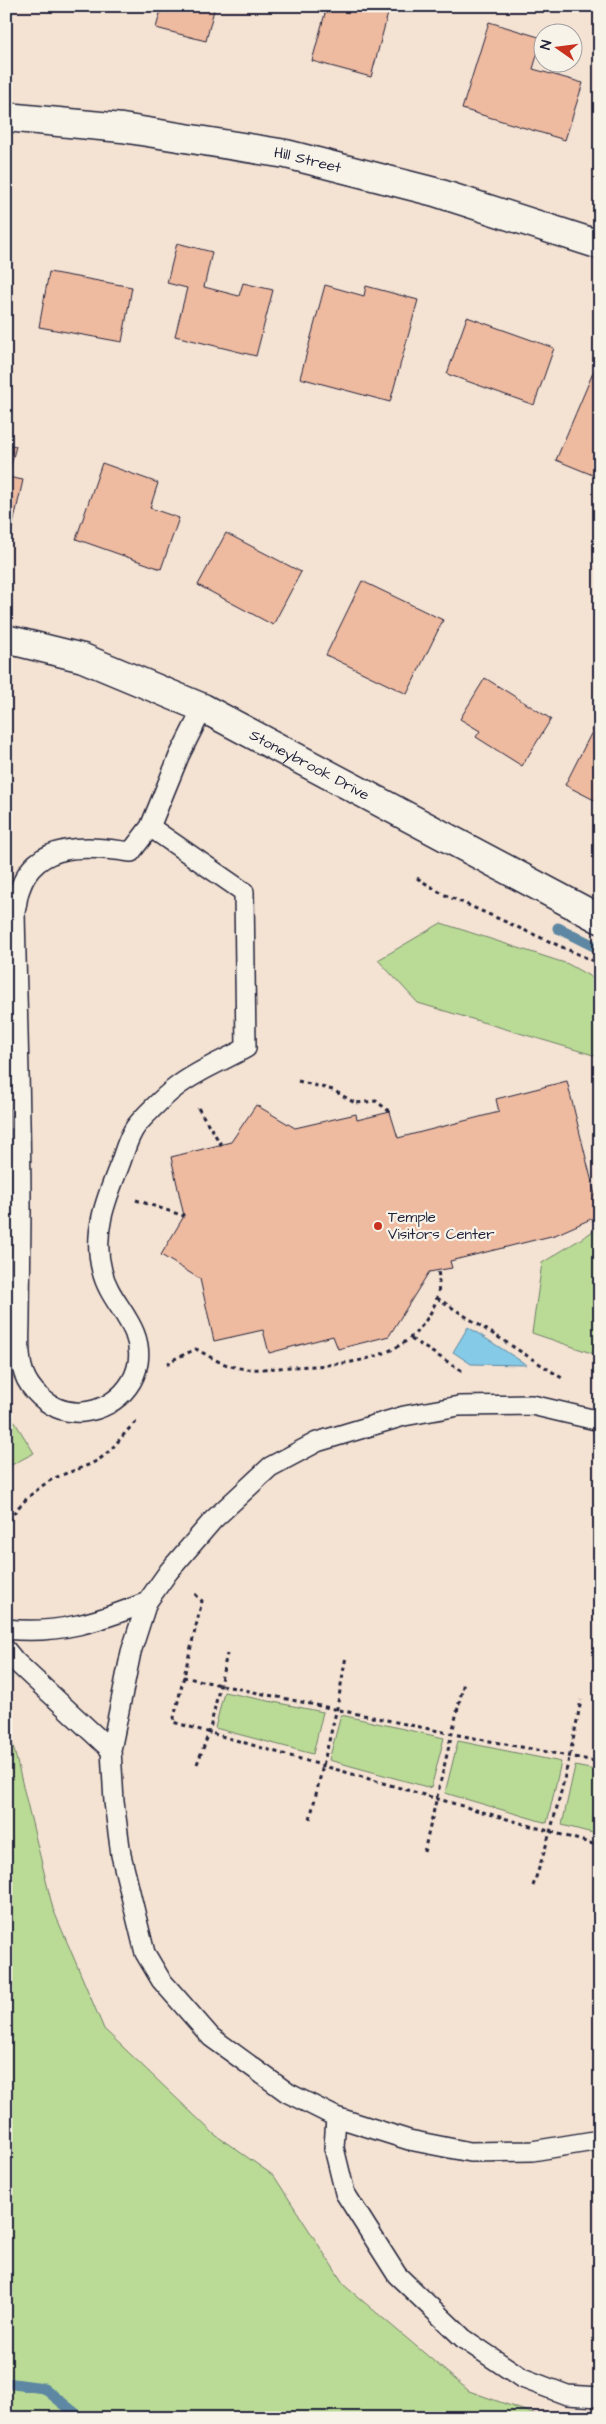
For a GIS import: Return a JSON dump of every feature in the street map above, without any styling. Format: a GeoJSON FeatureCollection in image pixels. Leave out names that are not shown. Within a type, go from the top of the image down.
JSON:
{"type":"FeatureCollection","features":[{"type":"Feature","properties":{"kind":"street","name":"Hill Street"},"geometry":{"type":"LineString","coordinates":[[6,116],[122,128],[286,154],[435,192],[600,245]]}},
{"type":"Feature","properties":{"kind":"street","name":"Stoneybrook Drive"},"geometry":{"type":"LineString","coordinates":[[6,639],[83,658],[203,708],[600,919]]}},
{"type":"Feature","properties":{"kind":"lane"},"geometry":{"type":"LineString","coordinates":[[150,827],[244,892],[246,1048],[175,1088],[133,1130],[110,1188],[100,1221],[98,1247],[102,1272],[108,1288],[135,1331],[138,1343],[138,1361],[128,1387],[110,1404],[91,1411],[75,1412],[59,1409],[39,1396],[27,1380],[20,1355],[21,1202],[15,912],[20,888],[32,869],[51,854],[76,847],[131,852],[150,827],[179,756],[203,708]]}},
{"type":"Feature","properties":{"kind":"lane"},"geometry":{"type":"LineString","coordinates":[[600,1421],[532,1405],[459,1406],[404,1416],[317,1442],[270,1467],[213,1520],[169,1571],[147,1602],[131,1652],[111,1750],[114,1802],[121,1855],[145,1953],[161,1980],[211,2037],[288,2092],[336,2117],[408,2140],[470,2152],[532,2151],[600,2140]]}},
{"type":"Feature","properties":{"kind":"lane"},"geometry":{"type":"LineString","coordinates":[[6,1629],[32,1632],[72,1628],[108,1618],[147,1602]]}},
{"type":"Feature","properties":{"kind":"lane"},"geometry":{"type":"LineString","coordinates":[[6,1650],[111,1750]]}},
{"type":"Feature","properties":{"kind":"lane"},"geometry":{"type":"LineString","coordinates":[[336,2117],[334,2148],[345,2193],[397,2275],[464,2340],[522,2378],[567,2395],[600,2397]]}},
{"type":"Feature","properties":{"kind":"path"},"geometry":{"type":"LineString","coordinates":[[418,878],[441,893],[600,964]]}},
{"type":"Feature","properties":{"kind":"path"},"geometry":{"type":"LineString","coordinates":[[298,1081],[333,1090],[355,1103],[376,1101],[390,1112]]}},
{"type":"Feature","properties":{"kind":"path"},"geometry":{"type":"LineString","coordinates":[[198,1108],[222,1146]]}},
{"type":"Feature","properties":{"kind":"path"},"geometry":{"type":"LineString","coordinates":[[136,1200],[184,1216]]}},
{"type":"Feature","properties":{"kind":"path"},"geometry":{"type":"LineString","coordinates":[[196,1349],[230,1366],[249,1369],[325,1366],[392,1352],[416,1335],[434,1308],[440,1283],[438,1270]]}},
{"type":"Feature","properties":{"kind":"path"},"geometry":{"type":"LineString","coordinates":[[437,1298],[565,1380]]}},
{"type":"Feature","properties":{"kind":"path"},"geometry":{"type":"LineString","coordinates":[[411,1339],[464,1372]]}},
{"type":"Feature","properties":{"kind":"path"},"geometry":{"type":"LineString","coordinates":[[7,1525],[21,1506],[51,1480],[98,1460],[113,1449]]}},
{"type":"Feature","properties":{"kind":"path"},"geometry":{"type":"LineString","coordinates":[[6,1574],[9,1585]]}},
{"type":"Feature","properties":{"kind":"path"},"geometry":{"type":"LineString","coordinates":[[195,1594],[202,1601],[173,1722],[600,1846]]}},
{"type":"Feature","properties":{"kind":"path"},"geometry":{"type":"LineString","coordinates":[[197,1764],[209,1732],[227,1654]]}},
{"type":"Feature","properties":{"kind":"path"},"geometry":{"type":"LineString","coordinates":[[310,1819],[337,1708],[346,1656]]}},
{"type":"Feature","properties":{"kind":"path"},"geometry":{"type":"LineString","coordinates":[[183,1677],[453,1734],[600,1762]]}},
{"type":"Feature","properties":{"kind":"path"},"geometry":{"type":"LineString","coordinates":[[424,1852],[464,1682]]}},
{"type":"Feature","properties":{"kind":"path"},"geometry":{"type":"LineString","coordinates":[[532,1886],[551,1833],[570,1757],[581,1700]]}},
{"type":"Feature","properties":{"kind":"green space"},"geometry":{"type":"Polygon","coordinates":[[[441,923],[568,964],[600,982],[600,1057],[418,1003],[378,960],[441,923]]]}},
{"type":"Feature","properties":{"kind":"green space"},"geometry":{"type":"Polygon","coordinates":[[[600,1227],[600,1356],[532,1333],[542,1263],[600,1227]]]}},
{"type":"Feature","properties":{"kind":"green space"},"geometry":{"type":"Polygon","coordinates":[[[6,1408],[34,1453],[6,1468],[6,1408]]]}},
{"type":"Feature","properties":{"kind":"green space"},"geometry":{"type":"Polygon","coordinates":[[[224,1692],[323,1712],[313,1754],[215,1728],[224,1692]]]}},
{"type":"Feature","properties":{"kind":"green space"},"geometry":{"type":"Polygon","coordinates":[[[341,1715],[444,1738],[431,1788],[329,1760],[341,1715]]]}},
{"type":"Feature","properties":{"kind":"green space"},"geometry":{"type":"Polygon","coordinates":[[[6,1729],[10,1733],[53,1909],[104,2029],[214,2134],[274,2176],[345,2286],[469,2391],[545,2418],[6,2418],[6,1729]]]}},
{"type":"Feature","properties":{"kind":"green space"},"geometry":{"type":"Polygon","coordinates":[[[458,1741],[561,1762],[547,1823],[445,1793],[458,1741]]]}},
{"type":"Feature","properties":{"kind":"green space"},"geometry":{"type":"Polygon","coordinates":[[[575,1766],[600,1771],[600,1835],[562,1825],[575,1766]]]}},
{"type":"Feature","properties":{"kind":"water"},"geometry":{"type":"Polygon","coordinates":[[[468,1327],[527,1365],[471,1364],[453,1352],[468,1327]]]}},
{"type":"Feature","properties":{"kind":"building"},"geometry":{"type":"Polygon","coordinates":[[[162,6],[215,6],[206,41],[156,28],[162,6]]]}},
{"type":"Feature","properties":{"kind":"building"},"geometry":{"type":"Polygon","coordinates":[[[327,6],[390,6],[371,77],[312,61],[327,6]]]}},
{"type":"Feature","properties":{"kind":"building"},"geometry":{"type":"Polygon","coordinates":[[[489,22],[534,36],[534,72],[544,72],[583,83],[565,140],[462,109],[489,22]]]}},
{"type":"Feature","properties":{"kind":"building"},"geometry":{"type":"Polygon","coordinates":[[[177,243],[212,252],[204,287],[239,296],[243,283],[273,290],[256,356],[175,336],[187,288],[167,283],[177,243]]]}},
{"type":"Feature","properties":{"kind":"building"},"geometry":{"type":"Polygon","coordinates":[[[49,272],[132,287],[122,342],[39,327],[49,272]]]}},
{"type":"Feature","properties":{"kind":"building"},"geometry":{"type":"Polygon","coordinates":[[[325,285],[364,296],[366,286],[418,300],[390,402],[300,378],[325,285]]]}},
{"type":"Feature","properties":{"kind":"building"},"geometry":{"type":"Polygon","coordinates":[[[467,317],[554,348],[534,405],[447,374],[467,317]]]}},
{"type":"Feature","properties":{"kind":"building"},"geometry":{"type":"Polygon","coordinates":[[[598,361],[600,361],[600,478],[556,460],[598,361]]]}},
{"type":"Feature","properties":{"kind":"building"},"geometry":{"type":"Polygon","coordinates":[[[6,444],[16,446],[8,477],[23,480],[12,529],[6,528],[6,444]]]}},
{"type":"Feature","properties":{"kind":"building"},"geometry":{"type":"Polygon","coordinates":[[[102,463],[158,483],[150,508],[179,518],[161,569],[76,539],[102,463]]]}},
{"type":"Feature","properties":{"kind":"building"},"geometry":{"type":"Polygon","coordinates":[[[226,533],[301,572],[273,625],[198,585],[226,533]]]}},
{"type":"Feature","properties":{"kind":"building"},"geometry":{"type":"Polygon","coordinates":[[[362,581],[443,620],[407,694],[326,655],[362,581]]]}},
{"type":"Feature","properties":{"kind":"building"},"geometry":{"type":"Polygon","coordinates":[[[485,678],[551,719],[522,766],[476,737],[480,731],[460,719],[485,678]]]}},
{"type":"Feature","properties":{"kind":"building"},"geometry":{"type":"Polygon","coordinates":[[[600,716],[600,803],[565,785],[600,716]]]}},
{"type":"Feature","properties":{"kind":"building","name":"Temple Visitors Center"},"geometry":{"type":"Polygon","coordinates":[[[567,1081],[600,1215],[555,1235],[450,1261],[452,1268],[429,1272],[389,1336],[338,1349],[333,1336],[269,1353],[263,1330],[214,1341],[200,1279],[161,1255],[184,1216],[171,1157],[231,1142],[256,1105],[295,1128],[356,1114],[357,1120],[390,1112],[398,1138],[499,1112],[496,1099],[567,1081]]]}},
{"type":"Feature","properties":{"kind":"waterway"},"geometry":{"type":"LineString","coordinates":[[558,928],[600,949]]}},
{"type":"Feature","properties":{"kind":"waterway"},"geometry":{"type":"LineString","coordinates":[[6,2383],[44,2388],[81,2418]]}},
{"type":"Feature","properties":{"kind":"place","name":"Temple Visitors Center"},"geometry":{"type":"Point","coordinates":[378,1226]}}]}
